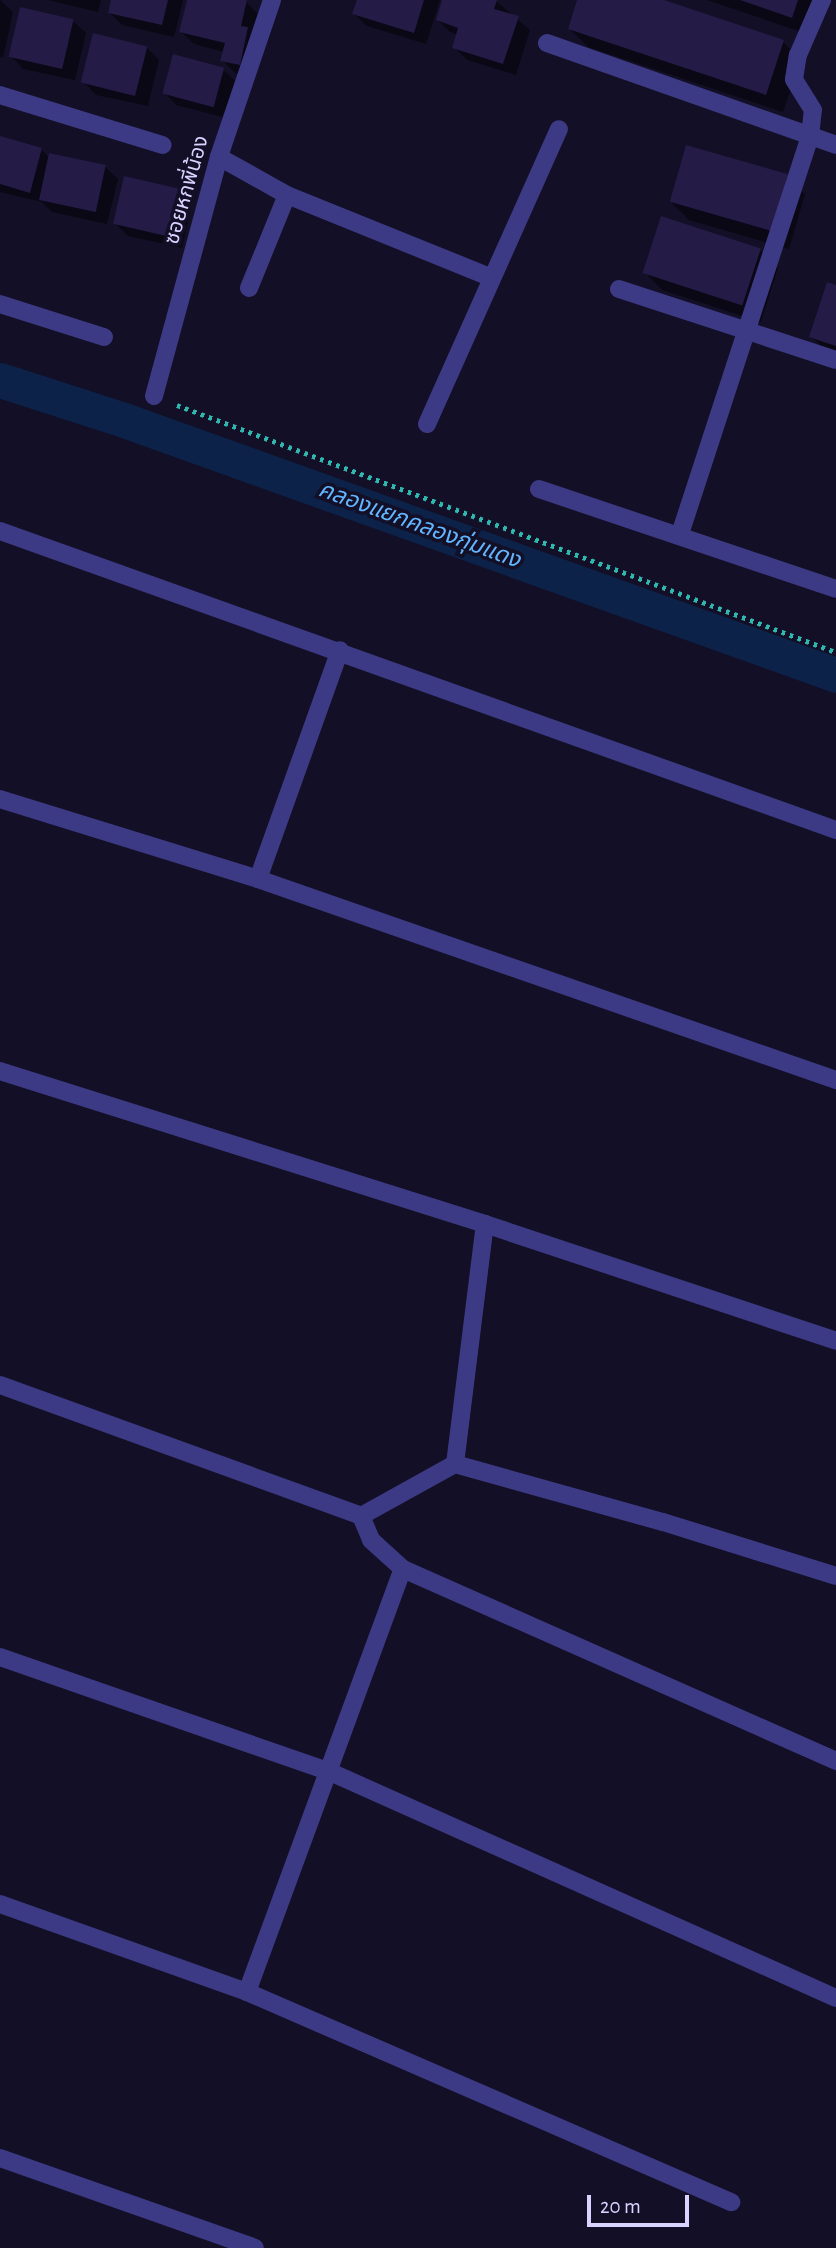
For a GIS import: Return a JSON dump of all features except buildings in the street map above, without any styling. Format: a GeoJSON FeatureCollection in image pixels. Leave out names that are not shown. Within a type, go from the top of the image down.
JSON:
{"type":"FeatureCollection","features":[{"type":"Feature","properties":{"kind":"street","name":"ซอยหกพี่น้อง"},"geometry":{"type":"LineString","coordinates":[[154,396],[219,157],[272,0]]}},
{"type":"Feature","properties":{"kind":"street"},"geometry":{"type":"LineString","coordinates":[[680,534],[810,137],[813,110],[794,79],[798,55],[822,0]]}},
{"type":"Feature","properties":{"kind":"street"},"geometry":{"type":"LineString","coordinates":[[547,43],[836,145]]}},
{"type":"Feature","properties":{"kind":"street"},"geometry":{"type":"LineString","coordinates":[[0,95],[163,145]]}},
{"type":"Feature","properties":{"kind":"street"},"geometry":{"type":"LineString","coordinates":[[427,424],[490,277],[559,129]]}},
{"type":"Feature","properties":{"kind":"street"},"geometry":{"type":"LineString","coordinates":[[219,157],[287,195],[490,277]]}},
{"type":"Feature","properties":{"kind":"street"},"geometry":{"type":"LineString","coordinates":[[249,288],[287,195]]}},
{"type":"Feature","properties":{"kind":"street"},"geometry":{"type":"LineString","coordinates":[[619,289],[836,360]]}},
{"type":"Feature","properties":{"kind":"street"},"geometry":{"type":"LineString","coordinates":[[0,304],[104,337]]}},
{"type":"Feature","properties":{"kind":"street"},"geometry":{"type":"LineString","coordinates":[[539,489],[680,534],[836,589]]}},
{"type":"Feature","properties":{"kind":"street"},"geometry":{"type":"LineString","coordinates":[[0,531],[340,650],[836,830]]}},
{"type":"Feature","properties":{"kind":"street"},"geometry":{"type":"LineString","coordinates":[[258,879],[340,650]]}},
{"type":"Feature","properties":{"kind":"street"},"geometry":{"type":"LineString","coordinates":[[0,799],[258,879],[836,1080]]}},
{"type":"Feature","properties":{"kind":"street"},"geometry":{"type":"LineString","coordinates":[[0,1070],[485,1224],[836,1340]]}},
{"type":"Feature","properties":{"kind":"street"},"geometry":{"type":"LineString","coordinates":[[455,1464],[485,1224]]}},
{"type":"Feature","properties":{"kind":"street"},"geometry":{"type":"LineString","coordinates":[[0,1385],[361,1516],[371,1540],[403,1569],[836,1761]]}},
{"type":"Feature","properties":{"kind":"street"},"geometry":{"type":"LineString","coordinates":[[361,1516],[455,1464],[663,1522],[836,1576]]}},
{"type":"Feature","properties":{"kind":"street"},"geometry":{"type":"LineString","coordinates":[[247,1992],[403,1569]]}},
{"type":"Feature","properties":{"kind":"street"},"geometry":{"type":"LineString","coordinates":[[0,1657],[328,1771],[836,1998]]}},
{"type":"Feature","properties":{"kind":"street"},"geometry":{"type":"LineString","coordinates":[[0,1904],[247,1992],[731,2202]]}},
{"type":"Feature","properties":{"kind":"street"},"geometry":{"type":"LineString","coordinates":[[0,2158],[255,2248]]}},
{"type":"Feature","properties":{"kind":"path"},"geometry":{"type":"LineString","coordinates":[[154,396],[836,652]]}},
{"type":"Feature","properties":{"kind":"waterway","name":"คลองแยกคลองกุ่มแดง"},"geometry":{"type":"LineString","coordinates":[[0,380],[124,420],[836,675]]}}]}
